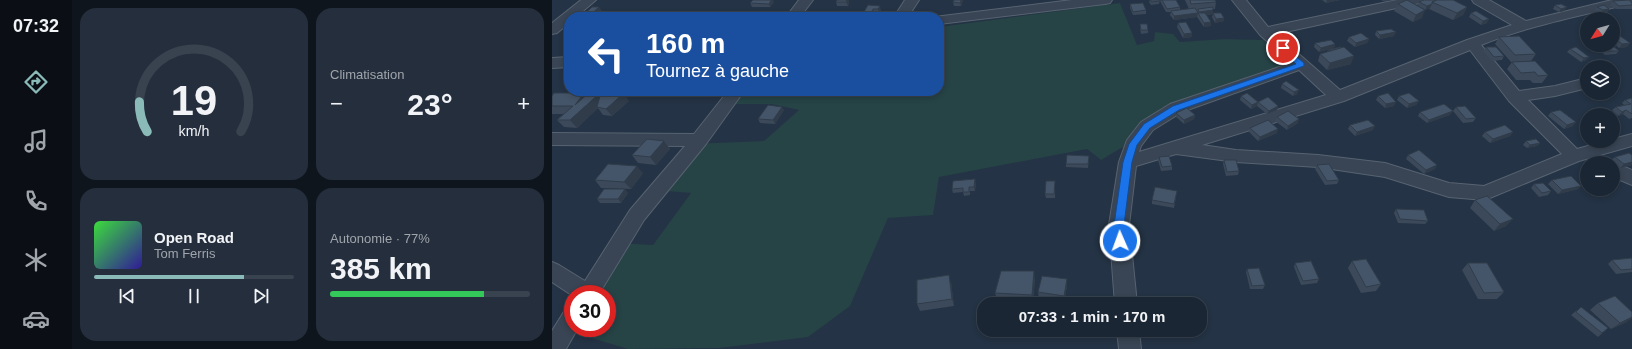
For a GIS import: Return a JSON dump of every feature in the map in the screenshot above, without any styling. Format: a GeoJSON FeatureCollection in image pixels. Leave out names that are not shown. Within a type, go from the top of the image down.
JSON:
{"type":"FeatureCollection","features":[{"type":"Feature","properties":{"kind":"street"},"geometry":{"type":"LineString","coordinates":[[574,12],[589,0]]}},
{"type":"Feature","properties":{"kind":"street"},"geometry":{"type":"LineString","coordinates":[[797,12],[806,0]]}},
{"type":"Feature","properties":{"kind":"street"},"geometry":{"type":"LineString","coordinates":[[904,12],[912,0]]}},
{"type":"Feature","properties":{"kind":"street"},"geometry":{"type":"LineString","coordinates":[[982,16],[990,0]]}},
{"type":"Feature","properties":{"kind":"street"},"geometry":{"type":"LineString","coordinates":[[944,20],[982,16],[1076,2],[1105,0]]}},
{"type":"Feature","properties":{"kind":"street"},"geometry":{"type":"LineString","coordinates":[[1239,0],[1265,32],[1338,97]]}},
{"type":"Feature","properties":{"kind":"street"},"geometry":{"type":"LineString","coordinates":[[1265,32],[1318,22],[1415,0]]}},
{"type":"Feature","properties":{"kind":"street"},"geometry":{"type":"LineString","coordinates":[[1479,0],[1522,25]]}},
{"type":"Feature","properties":{"kind":"street"},"geometry":{"type":"LineString","coordinates":[[1128,162],[1175,149],[1338,97],[1472,43],[1522,25],[1630,0]]}},
{"type":"Feature","properties":{"kind":"street"},"geometry":{"type":"LineString","coordinates":[[552,30],[564,20]]}},
{"type":"Feature","properties":{"kind":"street"},"geometry":{"type":"LineString","coordinates":[[1472,43],[1515,97],[1578,155]]}},
{"type":"Feature","properties":{"kind":"street"},"geometry":{"type":"LineString","coordinates":[[552,63],[564,62]]}},
{"type":"Feature","properties":{"kind":"street"},"geometry":{"type":"LineString","coordinates":[[1125,297],[1119,225],[1128,162],[1133,144],[1147,126],[1176,108],[1302,64]]}},
{"type":"Feature","properties":{"kind":"street"},"geometry":{"type":"LineString","coordinates":[[1515,97],[1555,91],[1580,85]]}},
{"type":"Feature","properties":{"kind":"street"},"geometry":{"type":"LineString","coordinates":[[594,285],[637,215],[700,140],[732,96]]}},
{"type":"Feature","properties":{"kind":"street"},"geometry":{"type":"LineString","coordinates":[[552,139],[700,140]]}},
{"type":"Feature","properties":{"kind":"street"},"geometry":{"type":"LineString","coordinates":[[1175,149],[1236,156],[1318,161],[1385,170],[1449,190],[1485,193],[1578,155],[1632,140]]}},
{"type":"Feature","properties":{"kind":"street"},"geometry":{"type":"LineString","coordinates":[[1620,172],[1632,178]]}},
{"type":"Feature","properties":{"kind":"street"},"geometry":{"type":"LineString","coordinates":[[552,271],[574,285]]}},
{"type":"Feature","properties":{"kind":"street"},"geometry":{"type":"LineString","coordinates":[[553,349],[564,331]]}},
{"type":"Feature","properties":{"kind":"street"},"geometry":{"type":"LineString","coordinates":[[1129,337],[1130,349]]}},
{"type":"Feature","properties":{"kind":"green space"},"geometry":{"type":"Polygon","coordinates":[[[1120,3],[1137,45],[1154,41],[1155,32],[1173,34],[1180,42],[1225,39],[1263,40],[1284,54],[1278,68],[1161,108],[1128,144],[1101,160],[1087,149],[939,177],[933,215],[888,218],[850,306],[808,337],[719,348],[628,349],[588,337],[616,337],[616,285],[594,285],[615,243],[653,245],[691,193],[654,190],[691,144],[764,141],[799,110],[772,104],[717,104],[724,96],[944,96],[944,26],[1120,3]]]}},
{"type":"Feature","properties":{"kind":"building"},"geometry":{"type":"Polygon","coordinates":[[[753,0],[771,0],[769,4],[750,3],[753,0]]]}},
{"type":"Feature","properties":{"kind":"building"},"geometry":{"type":"Polygon","coordinates":[[[837,0],[847,0],[846,2],[836,2],[837,0]]]}},
{"type":"Feature","properties":{"kind":"building"},"geometry":{"type":"Polygon","coordinates":[[[954,0],[961,0],[960,3],[953,2],[954,0]]]}},
{"type":"Feature","properties":{"kind":"building"},"geometry":{"type":"Polygon","coordinates":[[[1151,0],[1160,0],[1160,1],[1151,2],[1151,0]]]}},
{"type":"Feature","properties":{"kind":"building"},"geometry":{"type":"Polygon","coordinates":[[[1162,0],[1176,0],[1180,7],[1167,9],[1162,0]]]}},
{"type":"Feature","properties":{"kind":"building"},"geometry":{"type":"Polygon","coordinates":[[[1190,0],[1215,0],[1216,2],[1191,4],[1190,0]]]}},
{"type":"Feature","properties":{"kind":"building"},"geometry":{"type":"Polygon","coordinates":[[[1407,0],[1425,10],[1416,15],[1398,4],[1407,0]]]}},
{"type":"Feature","properties":{"kind":"building"},"geometry":{"type":"Polygon","coordinates":[[[1424,0],[1436,0],[1427,6],[1419,2],[1424,0]]]}},
{"type":"Feature","properties":{"kind":"building"},"geometry":{"type":"Polygon","coordinates":[[[1437,0],[1453,0],[1467,7],[1457,13],[1432,2],[1437,0]]]}},
{"type":"Feature","properties":{"kind":"building"},"geometry":{"type":"Polygon","coordinates":[[[1629,0],[1632,5],[1619,6],[1613,1],[1629,0]]]}},
{"type":"Feature","properties":{"kind":"building"},"geometry":{"type":"Polygon","coordinates":[[[1143,3],[1146,10],[1133,12],[1130,4],[1143,3]]]}},
{"type":"Feature","properties":{"kind":"building"},"geometry":{"type":"Polygon","coordinates":[[[1561,4],[1567,7],[1561,9],[1555,5],[1561,4]]]}},
{"type":"Feature","properties":{"kind":"building"},"geometry":{"type":"Polygon","coordinates":[[[868,5],[880,6],[878,9],[873,9],[872,12],[864,12],[868,5]]]}},
{"type":"Feature","properties":{"kind":"building"},"geometry":{"type":"Polygon","coordinates":[[[1604,5],[1609,9],[1603,10],[1597,7],[1604,5]]]}},
{"type":"Feature","properties":{"kind":"building"},"geometry":{"type":"Polygon","coordinates":[[[592,7],[599,7],[594,12],[586,12],[592,7]]]}},
{"type":"Feature","properties":{"kind":"building"},"geometry":{"type":"Polygon","coordinates":[[[1213,7],[1213,10],[1199,12],[1198,9],[1213,7]]]}},
{"type":"Feature","properties":{"kind":"building"},"geometry":{"type":"Polygon","coordinates":[[[1195,8],[1198,13],[1174,16],[1171,11],[1195,8]]]}},
{"type":"Feature","properties":{"kind":"building"},"geometry":{"type":"Polygon","coordinates":[[[1476,11],[1489,19],[1483,21],[1471,13],[1476,11]]]}},
{"type":"Feature","properties":{"kind":"building"},"geometry":{"type":"Polygon","coordinates":[[[1198,13],[1205,13],[1211,22],[1204,23],[1198,13]]]}},
{"type":"Feature","properties":{"kind":"building"},"geometry":{"type":"Polygon","coordinates":[[[1213,13],[1221,13],[1224,18],[1216,19],[1213,13]]]}},
{"type":"Feature","properties":{"kind":"building"},"geometry":{"type":"Polygon","coordinates":[[[1186,22],[1192,33],[1184,34],[1178,23],[1186,22]]]}},
{"type":"Feature","properties":{"kind":"building"},"geometry":{"type":"Polygon","coordinates":[[[1140,24],[1147,24],[1148,30],[1141,30],[1140,24]]]}},
{"type":"Feature","properties":{"kind":"building"},"geometry":{"type":"Polygon","coordinates":[[[1391,29],[1396,32],[1380,35],[1376,31],[1391,29]]]}},
{"type":"Feature","properties":{"kind":"building"},"geometry":{"type":"Polygon","coordinates":[[[1361,33],[1369,39],[1356,43],[1349,37],[1361,33]]]}},
{"type":"Feature","properties":{"kind":"building"},"geometry":{"type":"Polygon","coordinates":[[[1519,36],[1536,54],[1515,55],[1499,37],[1519,36]]]}},
{"type":"Feature","properties":{"kind":"building"},"geometry":{"type":"Polygon","coordinates":[[[1620,36],[1630,43],[1622,44],[1620,42],[1620,36]]]}},
{"type":"Feature","properties":{"kind":"building"},"geometry":{"type":"Polygon","coordinates":[[[1331,40],[1335,44],[1321,48],[1315,43],[1331,40]]]}},
{"type":"Feature","properties":{"kind":"building"},"geometry":{"type":"Polygon","coordinates":[[[1340,47],[1342,48],[1328,50],[1340,47]]]}},
{"type":"Feature","properties":{"kind":"building"},"geometry":{"type":"Polygon","coordinates":[[[1344,47],[1354,56],[1330,63],[1320,54],[1344,47]]]}},
{"type":"Feature","properties":{"kind":"building"},"geometry":{"type":"Polygon","coordinates":[[[1486,47],[1496,47],[1504,56],[1494,57],[1486,47]]]}},
{"type":"Feature","properties":{"kind":"building"},"geometry":{"type":"Polygon","coordinates":[[[1576,47],[1580,50],[1580,52],[1582,52],[1589,57],[1584,58],[1570,49],[1576,47]]]}},
{"type":"Feature","properties":{"kind":"building"},"geometry":{"type":"Polygon","coordinates":[[[1535,61],[1548,75],[1538,76],[1535,72],[1521,73],[1512,62],[1535,61]]]}},
{"type":"Feature","properties":{"kind":"building"},"geometry":{"type":"Polygon","coordinates":[[[1286,81],[1299,90],[1294,92],[1282,84],[1286,81]]]}},
{"type":"Feature","properties":{"kind":"building"},"geometry":{"type":"Polygon","coordinates":[[[554,93],[564,93],[564,96],[582,96],[575,105],[585,96],[597,96],[570,120],[557,120],[573,106],[552,106],[552,96],[554,93]]]}},
{"type":"Feature","properties":{"kind":"building"},"geometry":{"type":"Polygon","coordinates":[[[1247,93],[1258,102],[1252,105],[1241,96],[1247,93]]]}},
{"type":"Feature","properties":{"kind":"building"},"geometry":{"type":"Polygon","coordinates":[[[1388,93],[1396,102],[1386,104],[1378,96],[1388,93]]]}},
{"type":"Feature","properties":{"kind":"building"},"geometry":{"type":"Polygon","coordinates":[[[1409,93],[1419,101],[1409,104],[1399,96],[1409,93]]]}},
{"type":"Feature","properties":{"kind":"building"},"geometry":{"type":"Polygon","coordinates":[[[600,96],[621,96],[606,109],[597,107],[600,96]]]}},
{"type":"Feature","properties":{"kind":"building"},"geometry":{"type":"Polygon","coordinates":[[[1268,97],[1278,106],[1269,111],[1258,102],[1268,97]]]}},
{"type":"Feature","properties":{"kind":"building"},"geometry":{"type":"Polygon","coordinates":[[[1632,98],[1632,114],[1626,110],[1622,112],[1620,108],[1616,107],[1631,104],[1625,100],[1632,98]]]}},
{"type":"Feature","properties":{"kind":"building"},"geometry":{"type":"Polygon","coordinates":[[[1444,104],[1453,111],[1429,120],[1420,112],[1444,104]]]}},
{"type":"Feature","properties":{"kind":"building"},"geometry":{"type":"Polygon","coordinates":[[[768,105],[782,107],[773,120],[758,119],[768,105]]]}},
{"type":"Feature","properties":{"kind":"building"},"geometry":{"type":"Polygon","coordinates":[[[1465,106],[1476,118],[1466,119],[1456,107],[1465,106]]]}},
{"type":"Feature","properties":{"kind":"building"},"geometry":{"type":"Polygon","coordinates":[[[1187,108],[1195,115],[1184,120],[1176,113],[1187,108]]]}},
{"type":"Feature","properties":{"kind":"building"},"geometry":{"type":"Polygon","coordinates":[[[1560,110],[1576,122],[1567,125],[1551,112],[1560,110]]]}},
{"type":"Feature","properties":{"kind":"building"},"geometry":{"type":"Polygon","coordinates":[[[1288,111],[1299,119],[1288,126],[1277,117],[1288,111]]]}},
{"type":"Feature","properties":{"kind":"building"},"geometry":{"type":"Polygon","coordinates":[[[1268,120],[1278,129],[1260,137],[1250,128],[1268,120]]]}},
{"type":"Feature","properties":{"kind":"building"},"geometry":{"type":"Polygon","coordinates":[[[1368,120],[1375,126],[1357,132],[1350,125],[1368,120]]]}},
{"type":"Feature","properties":{"kind":"building"},"geometry":{"type":"Polygon","coordinates":[[[1505,125],[1513,132],[1493,139],[1485,132],[1505,125]]]}},
{"type":"Feature","properties":{"kind":"building"},"geometry":{"type":"Polygon","coordinates":[[[647,139],[664,141],[650,157],[632,155],[647,139]]]}},
{"type":"Feature","properties":{"kind":"building"},"geometry":{"type":"Polygon","coordinates":[[[1536,139],[1540,143],[1530,145],[1526,141],[1536,139]]]}},
{"type":"Feature","properties":{"kind":"building"},"geometry":{"type":"Polygon","coordinates":[[[1419,150],[1437,165],[1426,170],[1408,155],[1419,150]]]}},
{"type":"Feature","properties":{"kind":"building"},"geometry":{"type":"Polygon","coordinates":[[[1629,153],[1632,155],[1632,162],[1624,164],[1620,161],[1620,156],[1618,156],[1629,153]]]}},
{"type":"Feature","properties":{"kind":"building"},"geometry":{"type":"Polygon","coordinates":[[[1067,155],[1089,156],[1088,164],[1066,164],[1067,155]]]}},
{"type":"Feature","properties":{"kind":"building"},"geometry":{"type":"Polygon","coordinates":[[[1169,156],[1172,166],[1162,167],[1159,157],[1169,156]]]}},
{"type":"Feature","properties":{"kind":"building"},"geometry":{"type":"Polygon","coordinates":[[[1224,160],[1236,160],[1239,171],[1227,172],[1224,160]]]}},
{"type":"Feature","properties":{"kind":"building"},"geometry":{"type":"Polygon","coordinates":[[[608,164],[637,166],[624,182],[595,180],[608,164]]]}},
{"type":"Feature","properties":{"kind":"building"},"geometry":{"type":"Polygon","coordinates":[[[1329,164],[1339,180],[1327,181],[1317,165],[1329,164]]]}},
{"type":"Feature","properties":{"kind":"building"},"geometry":{"type":"Polygon","coordinates":[[[1571,176],[1580,186],[1562,190],[1552,180],[1571,176]]]}},
{"type":"Feature","properties":{"kind":"building"},"geometry":{"type":"Polygon","coordinates":[[[975,179],[974,187],[969,187],[969,192],[963,192],[963,188],[952,189],[953,181],[975,179]]]}},
{"type":"Feature","properties":{"kind":"building"},"geometry":{"type":"Polygon","coordinates":[[[1046,181],[1055,181],[1054,194],[1045,194],[1046,181]]]}},
{"type":"Feature","properties":{"kind":"building"},"geometry":{"type":"Polygon","coordinates":[[[1543,183],[1551,191],[1542,193],[1534,184],[1543,183]]]}},
{"type":"Feature","properties":{"kind":"building"},"geometry":{"type":"Polygon","coordinates":[[[1155,187],[1177,191],[1174,204],[1152,200],[1155,187]]]}},
{"type":"Feature","properties":{"kind":"building"},"geometry":{"type":"Polygon","coordinates":[[[604,189],[625,189],[618,199],[597,199],[604,189]]]}},
{"type":"Feature","properties":{"kind":"building"},"geometry":{"type":"Polygon","coordinates":[[[1487,196],[1513,219],[1500,224],[1475,200],[1487,196]]]}},
{"type":"Feature","properties":{"kind":"building"},"geometry":{"type":"Polygon","coordinates":[[[1396,209],[1424,210],[1428,221],[1400,219],[1396,209]]]}},
{"type":"Feature","properties":{"kind":"building"},"geometry":{"type":"Polygon","coordinates":[[[1632,258],[1632,269],[1621,270],[1612,260],[1632,258]]]}},
{"type":"Feature","properties":{"kind":"building"},"geometry":{"type":"Polygon","coordinates":[[[1366,259],[1381,284],[1366,287],[1352,261],[1366,259]]]}},
{"type":"Feature","properties":{"kind":"building"},"geometry":{"type":"Polygon","coordinates":[[[1311,261],[1319,279],[1303,281],[1295,263],[1311,261]]]}},
{"type":"Feature","properties":{"kind":"building"},"geometry":{"type":"Polygon","coordinates":[[[1468,263],[1487,263],[1504,292],[1484,293],[1468,263]]]}},
{"type":"Feature","properties":{"kind":"building"},"geometry":{"type":"Polygon","coordinates":[[[1259,268],[1265,285],[1252,286],[1247,269],[1259,268]]]}},
{"type":"Feature","properties":{"kind":"building"},"geometry":{"type":"Polygon","coordinates":[[[1001,271],[1034,271],[1032,295],[995,293],[1001,271]]]}},
{"type":"Feature","properties":{"kind":"building"},"geometry":{"type":"Polygon","coordinates":[[[949,275],[952,299],[917,304],[917,280],[949,275]]]}},
{"type":"Feature","properties":{"kind":"building"},"geometry":{"type":"Polygon","coordinates":[[[1042,276],[1067,279],[1064,296],[1038,292],[1042,276]]]}},
{"type":"Feature","properties":{"kind":"building"},"geometry":{"type":"Polygon","coordinates":[[[1615,296],[1632,312],[1632,317],[1620,323],[1598,303],[1615,296]]]}},
{"type":"Feature","properties":{"kind":"building"},"geometry":{"type":"Polygon","coordinates":[[[1581,307],[1608,328],[1602,333],[1576,312],[1581,307]]]}},
{"type":"Feature","properties":{"kind":"route"},"geometry":{"type":"LineString","coordinates":[[1120,241],[1119,225],[1128,162],[1133,144],[1147,126],[1176,108],[1302,64],[1283,48]]}}]}
